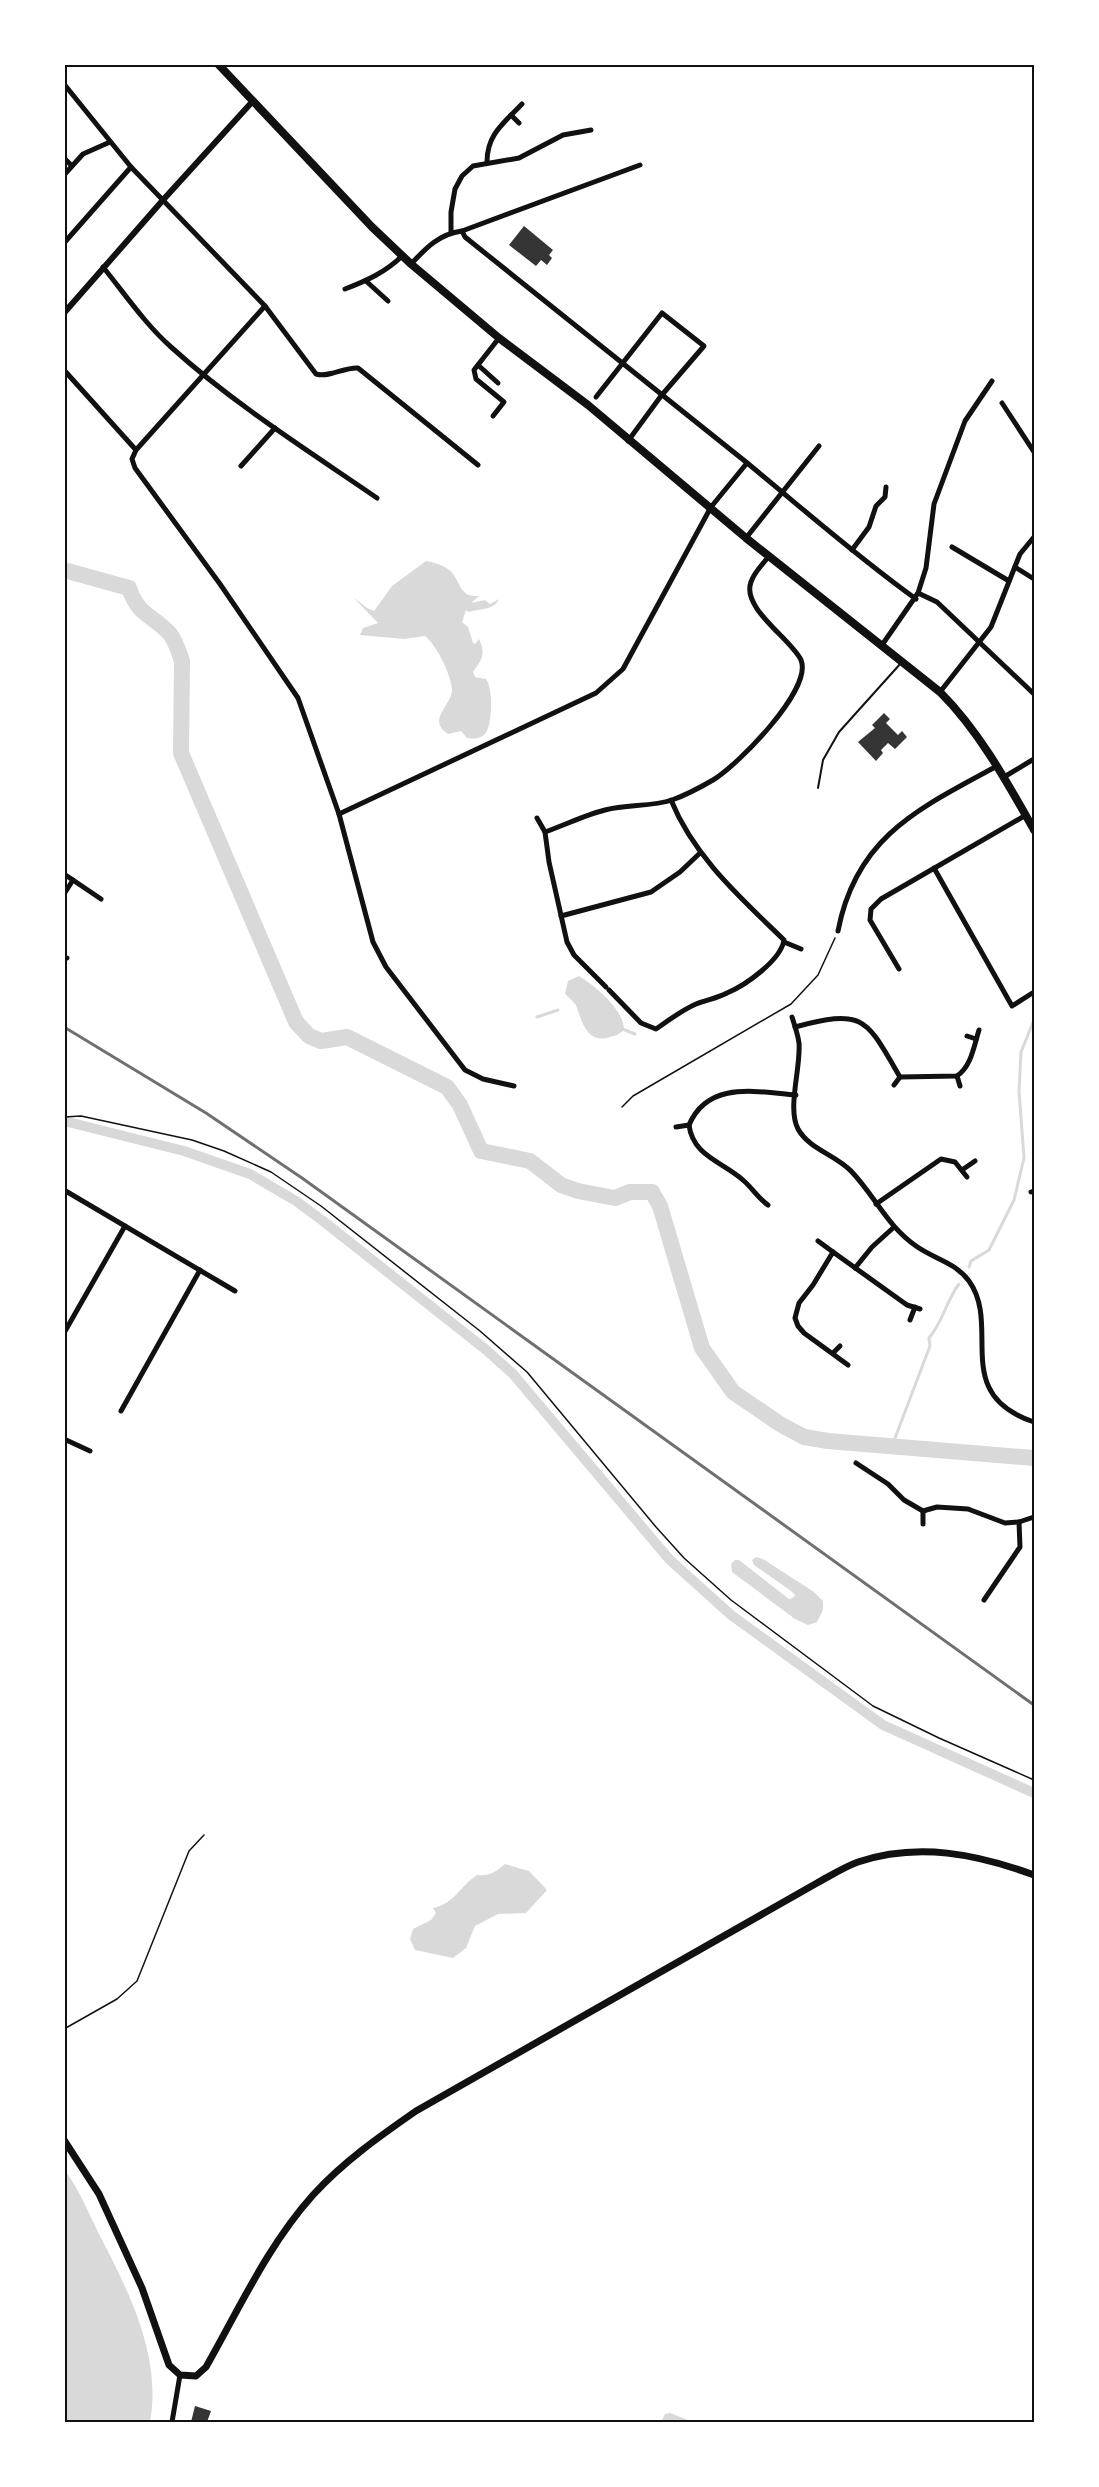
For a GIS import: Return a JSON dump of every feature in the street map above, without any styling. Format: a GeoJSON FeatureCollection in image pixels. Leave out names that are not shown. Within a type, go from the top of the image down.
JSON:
{"type":"FeatureCollection","features":[{"type":"Feature","properties":{"kind":"highway"},"geometry":{"type":"LineString","coordinates":[[218,64],[252,102],[411,264],[499,338],[588,405],[746,538],[940,692],[960,712],[1004,777],[1035,830]]}},
{"type":"Feature","properties":{"kind":"main road"},"geometry":{"type":"LineString","coordinates":[[64,2140],[99,2194],[142,2288],[169,2365],[180,2375],[196,2376],[206,2367],[259,2272],[291,2222],[313,2195],[338,2169],[375,2139],[417,2110],[816,1883],[856,1863],[891,1853],[953,1852],[1035,1875]]}},
{"type":"Feature","properties":{"kind":"street"},"geometry":{"type":"LineString","coordinates":[[64,84],[131,167],[265,306],[316,374],[322,376],[347,368],[358,368],[478,465]]}},
{"type":"Feature","properties":{"kind":"street"},"geometry":{"type":"LineString","coordinates":[[64,313],[252,102]]}},
{"type":"Feature","properties":{"kind":"street"},"geometry":{"type":"LineString","coordinates":[[487,162],[487,149],[491,137],[522,104]]}},
{"type":"Feature","properties":{"kind":"street"},"geometry":{"type":"LineString","coordinates":[[511,115],[519,123]]}},
{"type":"Feature","properties":{"kind":"street"},"geometry":{"type":"LineString","coordinates":[[451,232],[451,212],[455,189],[462,176],[473,166],[519,158],[562,135],[591,130]]}},
{"type":"Feature","properties":{"kind":"street"},"geometry":{"type":"LineString","coordinates":[[64,175],[83,154],[110,142]]}},
{"type":"Feature","properties":{"kind":"street"},"geometry":{"type":"LineString","coordinates":[[64,158],[72,166]]}},
{"type":"Feature","properties":{"kind":"street"},"geometry":{"type":"LineString","coordinates":[[411,264],[430,243],[451,232],[462,231],[640,165]]}},
{"type":"Feature","properties":{"kind":"street"},"geometry":{"type":"LineString","coordinates":[[64,243],[131,167]]}},
{"type":"Feature","properties":{"kind":"street"},"geometry":{"type":"LineString","coordinates":[[462,231],[465,237],[661,396],[916,599]]}},
{"type":"Feature","properties":{"kind":"street"},"geometry":{"type":"LineString","coordinates":[[345,289],[366,281],[392,266],[402,256]]}},
{"type":"Feature","properties":{"kind":"street"},"geometry":{"type":"LineString","coordinates":[[103,267],[169,345],[204,375],[275,428],[377,498]]}},
{"type":"Feature","properties":{"kind":"street"},"geometry":{"type":"LineString","coordinates":[[366,281],[388,301]]}},
{"type":"Feature","properties":{"kind":"street"},"geometry":{"type":"LineString","coordinates":[[265,306],[136,450],[132,459],[135,468],[239,611],[298,698],[339,814],[373,942],[386,967],[465,1070],[473,1076],[514,1086]]}},
{"type":"Feature","properties":{"kind":"street"},"geometry":{"type":"LineString","coordinates":[[596,397],[662,313],[704,346],[661,396],[628,441]]}},
{"type":"Feature","properties":{"kind":"street"},"geometry":{"type":"LineString","coordinates":[[493,416],[504,402],[476,379],[474,370],[499,338]]}},
{"type":"Feature","properties":{"kind":"street"},"geometry":{"type":"LineString","coordinates":[[478,365],[498,383]]}},
{"type":"Feature","properties":{"kind":"street"},"geometry":{"type":"LineString","coordinates":[[64,370],[136,450]]}},
{"type":"Feature","properties":{"kind":"street"},"geometry":{"type":"LineString","coordinates":[[882,645],[916,599],[926,568],[934,504],[965,421],[992,381]]}},
{"type":"Feature","properties":{"kind":"street"},"geometry":{"type":"LineString","coordinates":[[1002,403],[1035,452]]}},
{"type":"Feature","properties":{"kind":"street"},"geometry":{"type":"LineString","coordinates":[[241,466],[275,428]]}},
{"type":"Feature","properties":{"kind":"street"},"geometry":{"type":"LineString","coordinates":[[746,538],[819,446]]}},
{"type":"Feature","properties":{"kind":"street"},"geometry":{"type":"LineString","coordinates":[[339,814],[596,693],[623,669],[711,507],[747,463]]}},
{"type":"Feature","properties":{"kind":"street"},"geometry":{"type":"LineString","coordinates":[[852,550],[869,527],[876,506],[885,497],[886,487]]}},
{"type":"Feature","properties":{"kind":"street"},"geometry":{"type":"LineString","coordinates":[[940,692],[991,627],[1020,554],[1035,537]]}},
{"type":"Feature","properties":{"kind":"street"},"geometry":{"type":"LineString","coordinates":[[952,547],[1009,581]]}},
{"type":"Feature","properties":{"kind":"street"},"geometry":{"type":"LineString","coordinates":[[545,832],[606,809],[671,800],[712,781],[732,767],[758,742],[786,704],[802,676],[801,662],[794,650],[759,610],[751,595],[750,584],[769,556]]}},
{"type":"Feature","properties":{"kind":"street"},"geometry":{"type":"LineString","coordinates":[[1015,567],[1035,579]]}},
{"type":"Feature","properties":{"kind":"street"},"geometry":{"type":"LineString","coordinates":[[918,593],[937,602],[1035,694]]}},
{"type":"Feature","properties":{"kind":"street"},"geometry":{"type":"LineString","coordinates":[[1004,777],[1035,759]]}},
{"type":"Feature","properties":{"kind":"street"},"geometry":{"type":"LineString","coordinates":[[838,931],[843,904],[854,880],[885,836],[918,809],[997,766]]}},
{"type":"Feature","properties":{"kind":"street"},"geometry":{"type":"LineString","coordinates":[[671,800],[681,824],[700,853],[742,900],[784,941],[801,949]]}},
{"type":"Feature","properties":{"kind":"street"},"geometry":{"type":"LineString","coordinates":[[898,969],[870,920],[871,909],[881,899],[1026,815]]}},
{"type":"Feature","properties":{"kind":"street"},"geometry":{"type":"LineString","coordinates":[[537,818],[545,832],[549,862],[567,942],[574,955],[641,1023],[656,1029],[697,1004],[727,993],[776,958],[783,949],[784,941]]}},
{"type":"Feature","properties":{"kind":"street"},"geometry":{"type":"LineString","coordinates":[[561,916],[651,892],[680,872],[700,853]]}},
{"type":"Feature","properties":{"kind":"street"},"geometry":{"type":"LineString","coordinates":[[934,868],[1012,1006],[1035,992]]}},
{"type":"Feature","properties":{"kind":"street"},"geometry":{"type":"LineString","coordinates":[[64,874],[101,899]]}},
{"type":"Feature","properties":{"kind":"street"},"geometry":{"type":"LineString","coordinates":[[64,894],[73,880]]}},
{"type":"Feature","properties":{"kind":"street"},"geometry":{"type":"LineString","coordinates":[[792,1017],[799,1043],[794,1117],[800,1131],[851,1171],[893,1228],[917,1247],[957,1268],[968,1280],[977,1300],[981,1357],[988,1384],[1005,1407],[1035,1422]]}},
{"type":"Feature","properties":{"kind":"street"},"geometry":{"type":"LineString","coordinates":[[795,1027],[829,1018],[852,1019],[862,1023],[873,1031],[900,1077]]}},
{"type":"Feature","properties":{"kind":"street"},"geometry":{"type":"LineString","coordinates":[[900,1077],[957,1076],[962,1073],[970,1060],[979,1030]]}},
{"type":"Feature","properties":{"kind":"street"},"geometry":{"type":"LineString","coordinates":[[967,1036],[976,1039]]}},
{"type":"Feature","properties":{"kind":"street"},"geometry":{"type":"LineString","coordinates":[[957,1076],[960,1086]]}},
{"type":"Feature","properties":{"kind":"street"},"geometry":{"type":"LineString","coordinates":[[894,1085],[900,1077]]}},
{"type":"Feature","properties":{"kind":"street"},"geometry":{"type":"LineString","coordinates":[[676,1127],[689,1125],[704,1103],[727,1092],[796,1095]]}},
{"type":"Feature","properties":{"kind":"street"},"geometry":{"type":"LineString","coordinates":[[689,1125],[693,1140],[702,1154],[744,1180],[758,1198],[768,1205]]}},
{"type":"Feature","properties":{"kind":"street"},"geometry":{"type":"LineString","coordinates":[[876,1204],[941,1159],[955,1162],[967,1177]]}},
{"type":"Feature","properties":{"kind":"street"},"geometry":{"type":"LineString","coordinates":[[962,1170],[975,1161]]}},
{"type":"Feature","properties":{"kind":"street"},"geometry":{"type":"LineString","coordinates":[[64,1190],[235,1291]]}},
{"type":"Feature","properties":{"kind":"street"},"geometry":{"type":"LineString","coordinates":[[64,1333],[124,1226]]}},
{"type":"Feature","properties":{"kind":"street"},"geometry":{"type":"LineString","coordinates":[[855,1269],[872,1247],[893,1228]]}},
{"type":"Feature","properties":{"kind":"street"},"geometry":{"type":"LineString","coordinates":[[818,1241],[907,1305],[917,1308],[910,1320]]}},
{"type":"Feature","properties":{"kind":"street"},"geometry":{"type":"LineString","coordinates":[[833,1252],[795,1311],[798,1326],[848,1365]]}},
{"type":"Feature","properties":{"kind":"street"},"geometry":{"type":"LineString","coordinates":[[121,1411],[200,1270]]}},
{"type":"Feature","properties":{"kind":"street"},"geometry":{"type":"LineString","coordinates":[[790,1330],[798,1326]]}},
{"type":"Feature","properties":{"kind":"street"},"geometry":{"type":"LineString","coordinates":[[833,1353],[840,1346]]}},
{"type":"Feature","properties":{"kind":"street"},"geometry":{"type":"LineString","coordinates":[[64,1439],[90,1452]]}},
{"type":"Feature","properties":{"kind":"street"},"geometry":{"type":"LineString","coordinates":[[856,1463],[904,1500],[923,1511],[938,1507],[968,1509],[1005,1523],[1035,1517]]}},
{"type":"Feature","properties":{"kind":"street"},"geometry":{"type":"LineString","coordinates":[[868,1470],[873,1464]]}},
{"type":"Feature","properties":{"kind":"street"},"geometry":{"type":"LineString","coordinates":[[922,1524],[923,1511]]}},
{"type":"Feature","properties":{"kind":"street"},"geometry":{"type":"LineString","coordinates":[[984,1600],[1020,1547],[1019,1522]]}},
{"type":"Feature","properties":{"kind":"street"},"geometry":{"type":"LineString","coordinates":[[984,1585],[991,1590]]}},
{"type":"Feature","properties":{"kind":"street"},"geometry":{"type":"LineString","coordinates":[[172,2422],[180,2375]]}},
{"type":"Feature","properties":{"kind":"lane"},"geometry":{"type":"LineString","coordinates":[[818,788],[823,760],[839,732],[903,661]]}},
{"type":"Feature","properties":{"kind":"path"},"geometry":{"type":"LineString","coordinates":[[622,1107],[633,1096],[791,1004],[818,975],[838,931]]}},
{"type":"Feature","properties":{"kind":"path"},"geometry":{"type":"LineString","coordinates":[[64,1117],[81,1116],[192,1140],[224,1151],[271,1172],[313,1200],[480,1331],[527,1372],[656,1527],[684,1558],[731,1600],[873,1706],[893,1718],[1035,1780]]}},
{"type":"Feature","properties":{"kind":"path"},"geometry":{"type":"LineString","coordinates":[[64,2029],[117,1999],[137,1981],[189,1851],[204,1835]]}},
{"type":"Feature","properties":{"kind":"shaded area"},"geometry":{"type":"Polygon","coordinates":[[[426,561],[447,568],[466,594],[479,596],[471,603],[485,600],[490,604],[499,599],[490,607],[469,612],[466,610],[462,622],[468,627],[473,643],[475,644],[479,639],[482,657],[473,672],[475,677],[486,679],[490,690],[490,723],[485,734],[479,738],[467,738],[461,731],[448,734],[442,729],[439,723],[451,696],[451,683],[439,653],[425,636],[404,639],[360,635],[363,628],[378,623],[353,597],[374,611],[392,586],[426,561]]]}},
{"type":"Feature","properties":{"kind":"shaded area"},"geometry":{"type":"Polygon","coordinates":[[[579,976],[614,1006],[623,1022],[622,1032],[607,1038],[600,1038],[586,1030],[575,1004],[565,994],[568,981],[579,976]]]}},
{"type":"Feature","properties":{"kind":"shaded area"},"geometry":{"type":"Polygon","coordinates":[[[756,1557],[763,1559],[814,1592],[823,1601],[823,1610],[817,1622],[808,1625],[795,1619],[732,1572],[731,1564],[739,1560],[789,1599],[793,1598],[795,1595],[791,1591],[754,1565],[752,1560],[756,1557]]]}},
{"type":"Feature","properties":{"kind":"shaded area"},"geometry":{"type":"Polygon","coordinates":[[[505,1864],[529,1871],[547,1890],[526,1913],[498,1914],[475,1926],[466,1948],[453,1958],[415,1950],[410,1939],[413,1929],[431,1920],[436,1913],[433,1908],[452,1899],[477,1875],[492,1873],[505,1864]]]}},
{"type":"Feature","properties":{"kind":"shaded area"},"geometry":{"type":"Polygon","coordinates":[[[64,2169],[79,2193],[110,2256],[140,2325],[151,2373],[150,2422],[65,2422],[64,2169]]]}},
{"type":"Feature","properties":{"kind":"shaded area"},"geometry":{"type":"Polygon","coordinates":[[[670,2413],[693,2422],[661,2422],[665,2414],[670,2413]]]}},
{"type":"Feature","properties":{"kind":"building"},"geometry":{"type":"Polygon","coordinates":[[[524,226],[553,250],[549,255],[552,258],[547,265],[541,260],[536,266],[509,245],[524,226]]]}},
{"type":"Feature","properties":{"kind":"building"},"geometry":{"type":"Polygon","coordinates":[[[884,713],[890,719],[886,723],[898,735],[902,731],[907,737],[895,749],[888,743],[881,750],[883,753],[876,761],[858,742],[875,728],[872,725],[884,713]]]}},
{"type":"Feature","properties":{"kind":"building"},"geometry":{"type":"Polygon","coordinates":[[[195,2406],[211,2411],[207,2422],[191,2422],[195,2406]]]}},
{"type":"Feature","properties":{"kind":"waterway"},"geometry":{"type":"LineString","coordinates":[[64,570],[129,588],[137,605],[164,628],[174,640],[182,661],[181,753],[296,1022],[309,1036],[321,1041],[347,1037],[447,1087],[460,1105],[481,1151],[530,1161],[561,1185],[578,1191],[615,1198],[630,1192],[652,1192],[660,1206],[702,1348],[733,1392],[780,1424],[804,1437],[828,1441],[1034,1458]]}},
{"type":"Feature","properties":{"kind":"waterway"},"geometry":{"type":"LineString","coordinates":[[537,1017],[558,1010]]}},
{"type":"Feature","properties":{"kind":"waterway"},"geometry":{"type":"LineString","coordinates":[[969,1267],[971,1261],[989,1250],[1014,1200],[1024,1158],[1019,1091],[1021,1052],[1034,1020]]}},
{"type":"Feature","properties":{"kind":"waterway"},"geometry":{"type":"LineString","coordinates":[[620,1028],[635,1034]]}},
{"type":"Feature","properties":{"kind":"waterway"},"geometry":{"type":"LineString","coordinates":[[64,1121],[184,1151],[250,1174],[296,1201],[485,1349],[513,1374],[669,1559],[731,1615],[883,1725],[1034,1793]]}},
{"type":"Feature","properties":{"kind":"waterway"},"geometry":{"type":"LineString","coordinates":[[892,1446],[930,1346],[929,1338],[959,1284]]}},
{"type":"Feature","properties":{"kind":"railway"},"geometry":{"type":"LineString","coordinates":[[64,1027],[206,1113],[302,1178],[1034,1705]]}}]}
